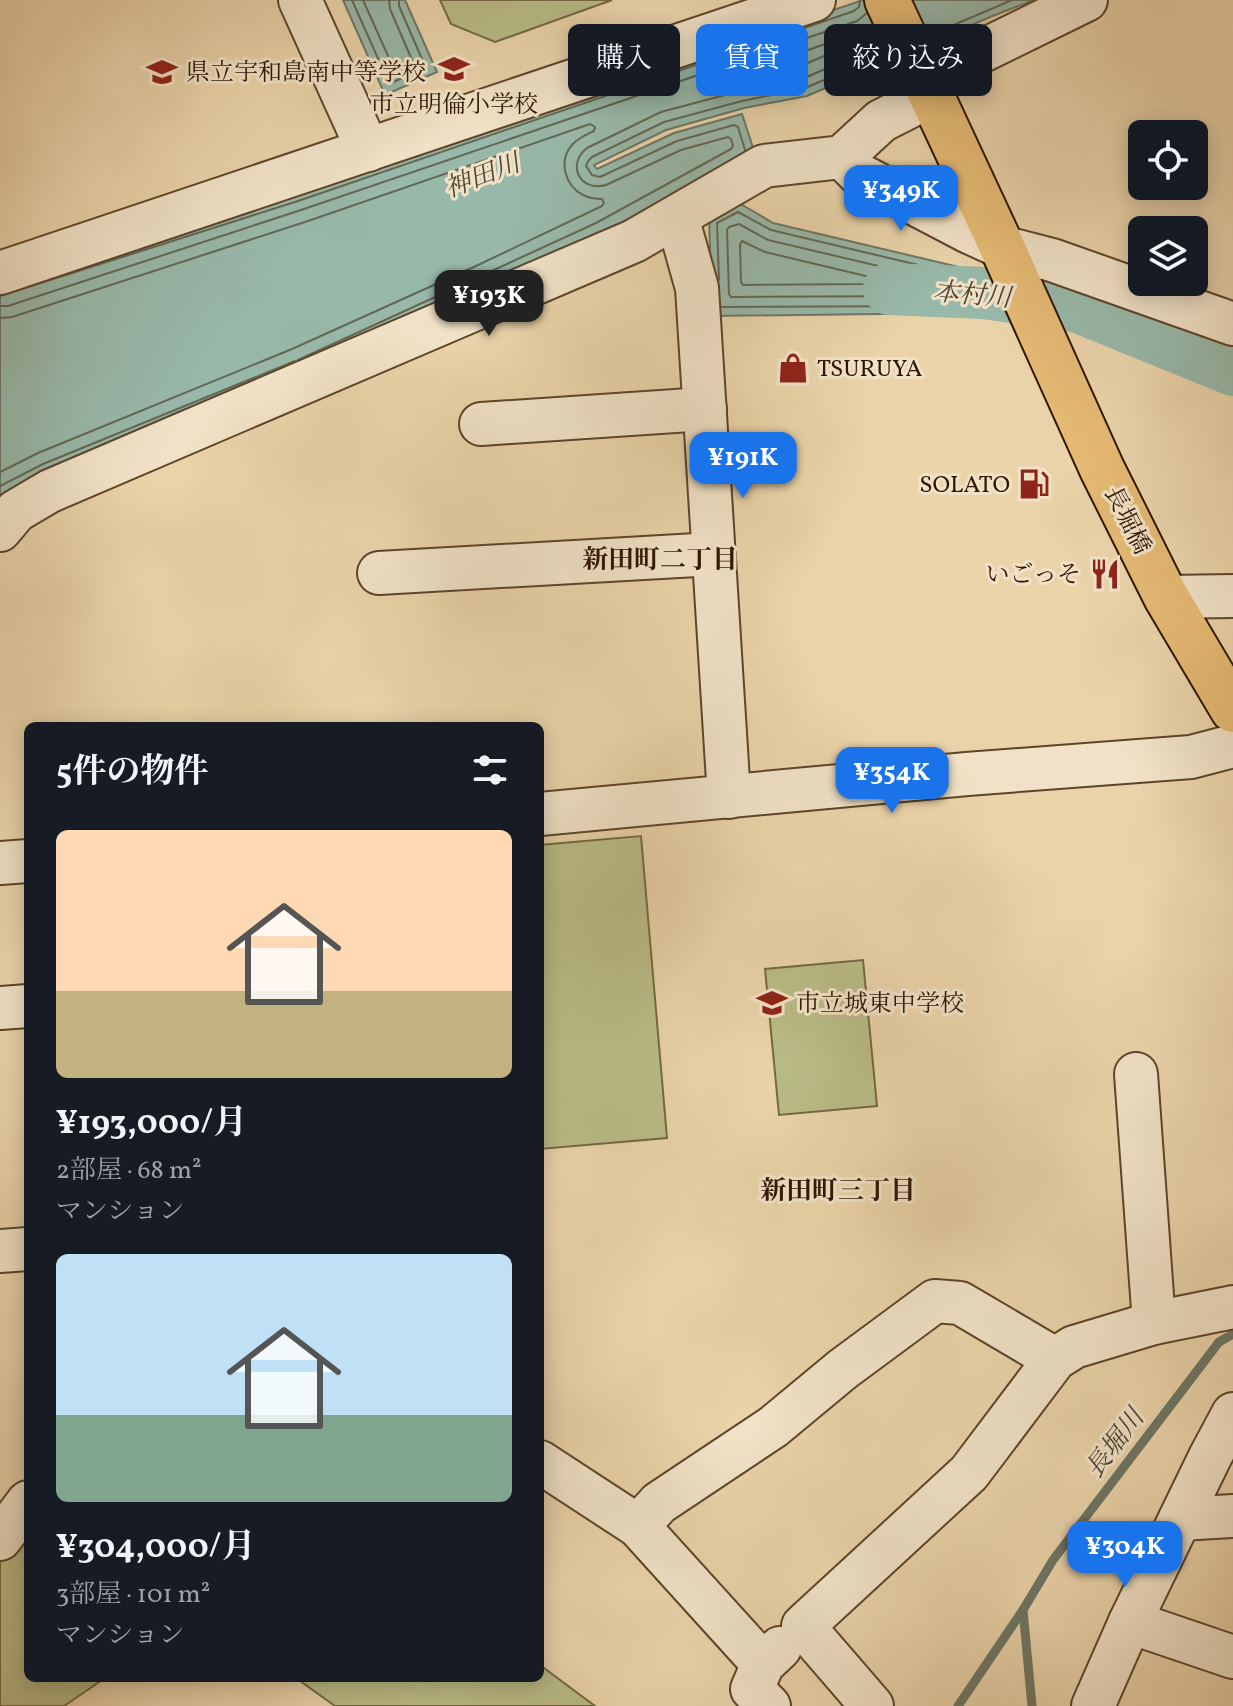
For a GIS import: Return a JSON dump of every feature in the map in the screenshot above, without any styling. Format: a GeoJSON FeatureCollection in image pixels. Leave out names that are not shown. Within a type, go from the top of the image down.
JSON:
{"type":"FeatureCollection","features":[{"type":"Feature","properties":{"kind":"highway","name":"長堀橋"},"geometry":{"type":"LineString","coordinates":[[887,0],[898,24]]}},
{"type":"Feature","properties":{"kind":"highway","name":"長堀橋"},"geometry":{"type":"LineString","coordinates":[[932,96],[1102,469],[1166,597],[1233,710]]}},
{"type":"Feature","properties":{"kind":"street"},"geometry":{"type":"LineString","coordinates":[[300,0],[368,150]]}},
{"type":"Feature","properties":{"kind":"street"},"geometry":{"type":"LineString","coordinates":[[0,273],[814,0]]}},
{"type":"Feature","properties":{"kind":"street"},"geometry":{"type":"LineString","coordinates":[[992,47],[1086,0]]}},
{"type":"Feature","properties":{"kind":"street"},"geometry":{"type":"LineString","coordinates":[[0,530],[16,511],[50,491],[634,241],[764,166],[842,157],[908,96]]}},
{"type":"Feature","properties":{"kind":"street"},"geometry":{"type":"LineString","coordinates":[[842,157],[860,175],[969,232],[1007,258],[1052,260],[1233,324]]}},
{"type":"Feature","properties":{"kind":"street"},"geometry":{"type":"LineString","coordinates":[[677,217],[697,288],[729,797]]}},
{"type":"Feature","properties":{"kind":"street"},"geometry":{"type":"LineString","coordinates":[[481,424],[705,409]]}},
{"type":"Feature","properties":{"kind":"street"},"geometry":{"type":"LineString","coordinates":[[379,573],[714,554]]}},
{"type":"Feature","properties":{"kind":"street"},"geometry":{"type":"LineString","coordinates":[[1166,597],[1233,596]]}},
{"type":"Feature","properties":{"kind":"street"},"geometry":{"type":"LineString","coordinates":[[544,814],[967,774],[1191,757],[1233,746]]}},
{"type":"Feature","properties":{"kind":"street"},"geometry":{"type":"LineString","coordinates":[[0,863],[24,861]]}},
{"type":"Feature","properties":{"kind":"street"},"geometry":{"type":"LineString","coordinates":[[0,1008],[24,1006]]}},
{"type":"Feature","properties":{"kind":"street"},"geometry":{"type":"LineString","coordinates":[[1136,1074],[1154,1323]]}},
{"type":"Feature","properties":{"kind":"street"},"geometry":{"type":"LineString","coordinates":[[0,1251],[24,1249]]}},
{"type":"Feature","properties":{"kind":"street"},"geometry":{"type":"LineString","coordinates":[[638,1526],[659,1503],[773,1427],[843,1369],[935,1301],[960,1303],[1055,1359]]}},
{"type":"Feature","properties":{"kind":"street"},"geometry":{"type":"LineString","coordinates":[[769,1706],[752,1689],[763,1664],[969,1473],[1055,1359],[1074,1347],[1154,1323],[1233,1307]]}},
{"type":"Feature","properties":{"kind":"street"},"geometry":{"type":"LineString","coordinates":[[1093,1706],[1130,1622],[1233,1414]]}},
{"type":"Feature","properties":{"kind":"street"},"geometry":{"type":"LineString","coordinates":[[544,1465],[638,1526],[763,1664]]}},
{"type":"Feature","properties":{"kind":"street"},"geometry":{"type":"LineString","coordinates":[[0,1538],[24,1507]]}},
{"type":"Feature","properties":{"kind":"street"},"geometry":{"type":"LineString","coordinates":[[1180,1519],[1233,1516]]}},
{"type":"Feature","properties":{"kind":"street"},"geometry":{"type":"LineString","coordinates":[[1130,1622],[1233,1657]]}},
{"type":"Feature","properties":{"kind":"street"},"geometry":{"type":"LineString","coordinates":[[803,1626],[872,1706]]}},
{"type":"Feature","properties":{"kind":"green space"},"geometry":{"type":"Polygon","coordinates":[[[440,0],[612,0],[495,42],[451,24],[440,0]]]}},
{"type":"Feature","properties":{"kind":"green space"},"geometry":{"type":"Polygon","coordinates":[[[641,836],[667,1138],[544,1149],[544,845],[641,836]]]}},
{"type":"Feature","properties":{"kind":"green space"},"geometry":{"type":"Polygon","coordinates":[[[863,960],[877,1106],[779,1115],[765,969],[863,960]]]}},
{"type":"Feature","properties":{"kind":"green space"},"geometry":{"type":"Polygon","coordinates":[[[24,1532],[24,1682],[99,1682],[64,1706],[0,1706],[0,1562],[24,1532]]]}},
{"type":"Feature","properties":{"kind":"green space"},"geometry":{"type":"Polygon","coordinates":[[[544,1668],[595,1706],[335,1706],[302,1682],[544,1682],[544,1668]]]}},
{"type":"Feature","properties":{"kind":"water"},"geometry":{"type":"Polygon","coordinates":[[[343,0],[405,0],[437,72],[385,95],[343,0]]]}},
{"type":"Feature","properties":{"kind":"water"},"geometry":{"type":"Polygon","coordinates":[[[863,0],[1034,0],[974,24],[824,24],[824,89],[808,96],[808,24],[792,24],[863,0]]]}},
{"type":"Feature","properties":{"kind":"water","name":"神田川"},"geometry":{"type":"Polygon","coordinates":[[[696,57],[696,96],[807,96],[744,108],[666,130],[594,165],[597,169],[674,133],[742,114],[756,157],[604,239],[0,509],[0,289],[580,96],[680,96],[680,62],[696,57]]]}},
{"type":"Feature","properties":{"kind":"water"},"geometry":{"type":"Polygon","coordinates":[[[739,203],[773,223],[959,267],[958,313],[712,316],[709,216],[739,203]]]}},
{"type":"Feature","properties":{"kind":"waterway","name":"本村川"},"geometry":{"type":"LineString","coordinates":[[889,289],[984,293],[1078,307],[1233,370]]}},
{"type":"Feature","properties":{"kind":"waterway","name":"長堀川"},"geometry":{"type":"LineString","coordinates":[[958,1706],[1053,1560],[1219,1342],[1233,1334]]}},
{"type":"Feature","properties":{"kind":"waterway"},"geometry":{"type":"LineString","coordinates":[[1023,1610],[1032,1706]]}},
{"type":"Feature","properties":{"kind":"place","name":"市立明倫小学校"},"geometry":{"type":"Point","coordinates":[454,69]}},
{"type":"Feature","properties":{"kind":"place","name":"県立宇和島南中等学校"},"geometry":{"type":"Point","coordinates":[162,72]}},
{"type":"Feature","properties":{"kind":"place","name":"TSURUYA"},"geometry":{"type":"Point","coordinates":[793,368]}},
{"type":"Feature","properties":{"kind":"place","name":"SOLATO"},"geometry":{"type":"Point","coordinates":[1034,484]}},
{"type":"Feature","properties":{"kind":"place","name":"いごっそ"},"geometry":{"type":"Point","coordinates":[1105,574]}},
{"type":"Feature","properties":{"kind":"place","name":"市立城東中学校"},"geometry":{"type":"Point","coordinates":[772,1003]}},
{"type":"Feature","properties":{"kind":"district","name":"新田町二丁目"},"geometry":{"type":"Point","coordinates":[660,559]}},
{"type":"Feature","properties":{"kind":"district","name":"新田町三丁目"},"geometry":{"type":"Point","coordinates":[838,1190]}}]}
